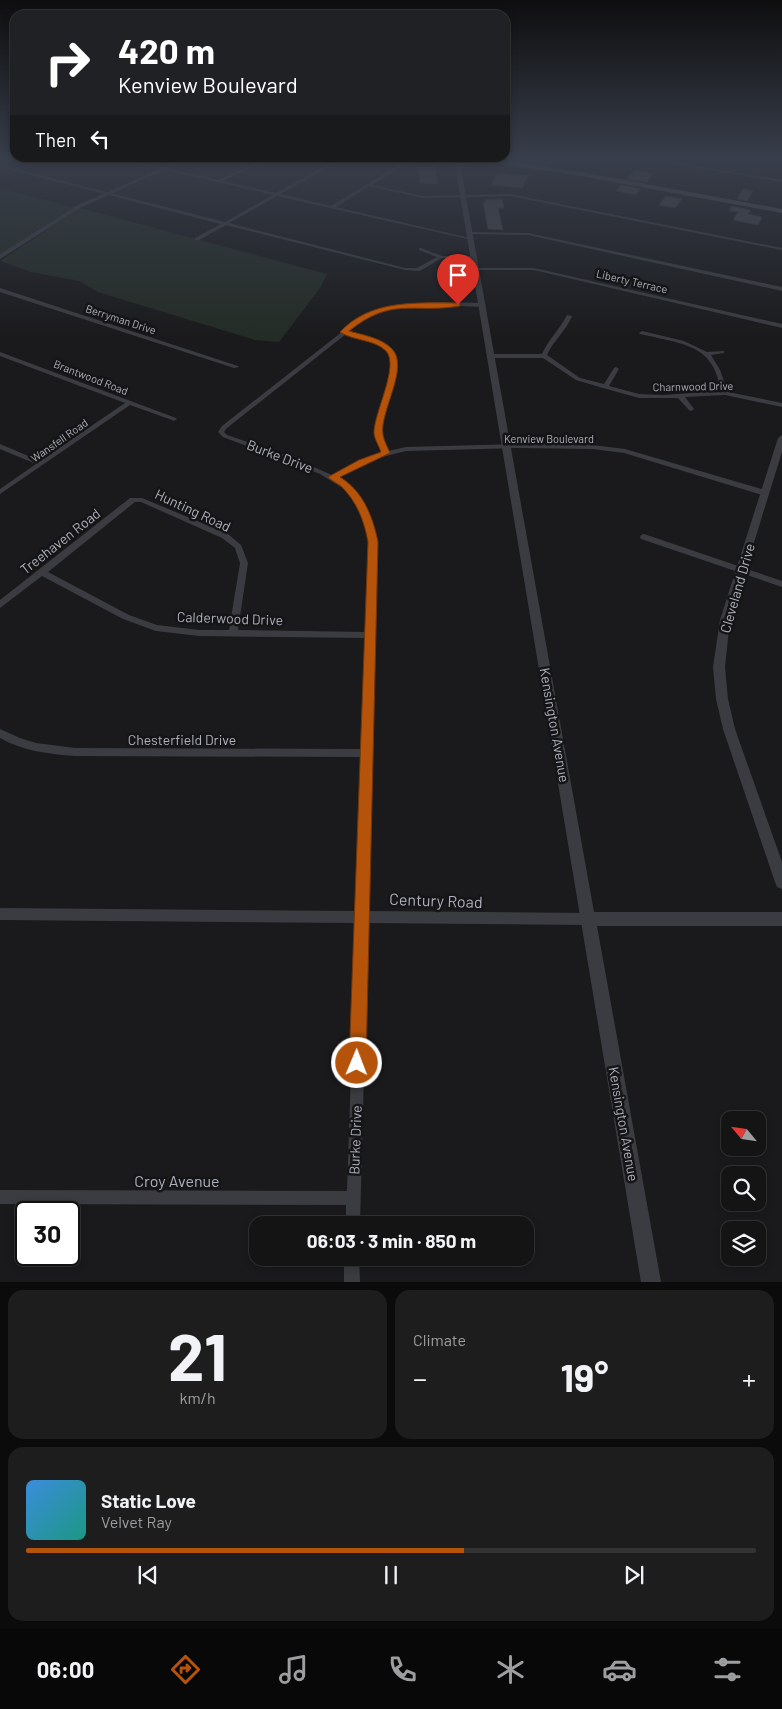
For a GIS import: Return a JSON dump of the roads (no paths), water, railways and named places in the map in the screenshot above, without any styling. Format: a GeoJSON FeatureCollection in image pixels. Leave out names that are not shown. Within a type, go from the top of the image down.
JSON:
{"type":"FeatureCollection","features":[{"type":"Feature","properties":{"kind":"street"},"geometry":{"type":"LineString","coordinates":[[0,256],[60,218]]}},
{"type":"Feature","properties":{"kind":"street"},"geometry":{"type":"LineString","coordinates":[[204,218],[409,270],[418,270],[442,257]]}},
{"type":"Feature","properties":{"kind":"street"},"geometry":{"type":"LineString","coordinates":[[197,238],[233,218]]}},
{"type":"Feature","properties":{"kind":"street"},"geometry":{"type":"LineString","coordinates":[[384,218],[471,236],[528,234],[782,289]]}},
{"type":"Feature","properties":{"kind":"street","name":"Kensington Avenue"},"geometry":{"type":"LineString","coordinates":[[470,218],[471,236],[651,1282]]}},
{"type":"Feature","properties":{"kind":"street"},"geometry":{"type":"LineString","coordinates":[[625,218],[782,249]]}},
{"type":"Feature","properties":{"kind":"street"},"geometry":{"type":"LineString","coordinates":[[422,249],[442,257],[475,257]]}},
{"type":"Feature","properties":{"kind":"street","name":"Liberty Terrace"},"geometry":{"type":"LineString","coordinates":[[477,269],[534,268],[782,326]]}},
{"type":"Feature","properties":{"kind":"street","name":"Berryman Drive"},"geometry":{"type":"LineString","coordinates":[[0,290],[236,367]]}},
{"type":"Feature","properties":{"kind":"street"},"geometry":{"type":"LineString","coordinates":[[344,332],[362,317],[386,308],[400,306],[483,305]]}},
{"type":"Feature","properties":{"kind":"street"},"geometry":{"type":"LineString","coordinates":[[492,356],[544,356],[548,346],[567,322],[569,316]]}},
{"type":"Feature","properties":{"kind":"street"},"geometry":{"type":"LineString","coordinates":[[344,332],[381,344],[390,351],[394,359],[393,372],[379,424],[378,436],[386,453]]}},
{"type":"Feature","properties":{"kind":"street","name":"Burke Drive"},"geometry":{"type":"LineString","coordinates":[[344,332],[221,429],[222,434],[333,477],[343,483],[359,500],[371,531],[373,542],[353,1216]]}},
{"type":"Feature","properties":{"kind":"street"},"geometry":{"type":"LineString","coordinates":[[642,333],[689,345],[706,354],[714,362],[725,393]]}},
{"type":"Feature","properties":{"kind":"street"},"geometry":{"type":"LineString","coordinates":[[706,354],[722,352]]}},
{"type":"Feature","properties":{"kind":"street","name":"Brantwood Road"},"geometry":{"type":"LineString","coordinates":[[0,354],[174,418]]}},
{"type":"Feature","properties":{"kind":"street","name":"Charnwood Drive"},"geometry":{"type":"LineString","coordinates":[[544,356],[570,375],[639,396],[725,393],[782,405]]}},
{"type":"Feature","properties":{"kind":"street"},"geometry":{"type":"LineString","coordinates":[[605,387],[616,369]]}},
{"type":"Feature","properties":{"kind":"street"},"geometry":{"type":"LineString","coordinates":[[680,396],[691,410]]}},
{"type":"Feature","properties":{"kind":"street","name":"Wansfell Road"},"geometry":{"type":"LineString","coordinates":[[0,492],[130,403]]}},
{"type":"Feature","properties":{"kind":"street","name":"Cleveland Drive"},"geometry":{"type":"LineString","coordinates":[[782,438],[726,620],[720,649],[720,689],[729,729],[782,882]]}},
{"type":"Feature","properties":{"kind":"street"},"geometry":{"type":"LineString","coordinates":[[0,446],[41,464]]}},
{"type":"Feature","properties":{"kind":"street","name":"Kenview Boulevard"},"geometry":{"type":"LineString","coordinates":[[333,477],[362,462],[386,453],[406,450],[592,447],[619,450],[765,493]]}},
{"type":"Feature","properties":{"kind":"street","name":"Treehaven Road"},"geometry":{"type":"LineString","coordinates":[[0,605],[129,503],[137,499]]}},
{"type":"Feature","properties":{"kind":"street","name":"Hunting Road"},"geometry":{"type":"LineString","coordinates":[[137,499],[225,536],[238,547],[244,563],[234,634]]}},
{"type":"Feature","properties":{"kind":"street"},"geometry":{"type":"LineString","coordinates":[[644,537],[782,584]]}},
{"type":"Feature","properties":{"kind":"street","name":"Calderwood Drive"},"geometry":{"type":"LineString","coordinates":[[42,572],[143,624],[177,632],[370,635]]}},
{"type":"Feature","properties":{"kind":"street","name":"Chesterfield Drive"},"geometry":{"type":"LineString","coordinates":[[0,733],[21,744],[46,750],[75,752],[366,754]]}},
{"type":"Feature","properties":{"kind":"street","name":"Century Road"},"geometry":{"type":"LineString","coordinates":[[0,914],[362,916],[481,919],[782,919]]}},
{"type":"Feature","properties":{"kind":"street","name":"Croy Avenue"},"geometry":{"type":"LineString","coordinates":[[0,1197],[353,1198]]}},
{"type":"Feature","properties":{"kind":"street"},"geometry":{"type":"LineString","coordinates":[[352,1266],[352,1282]]}}]}
